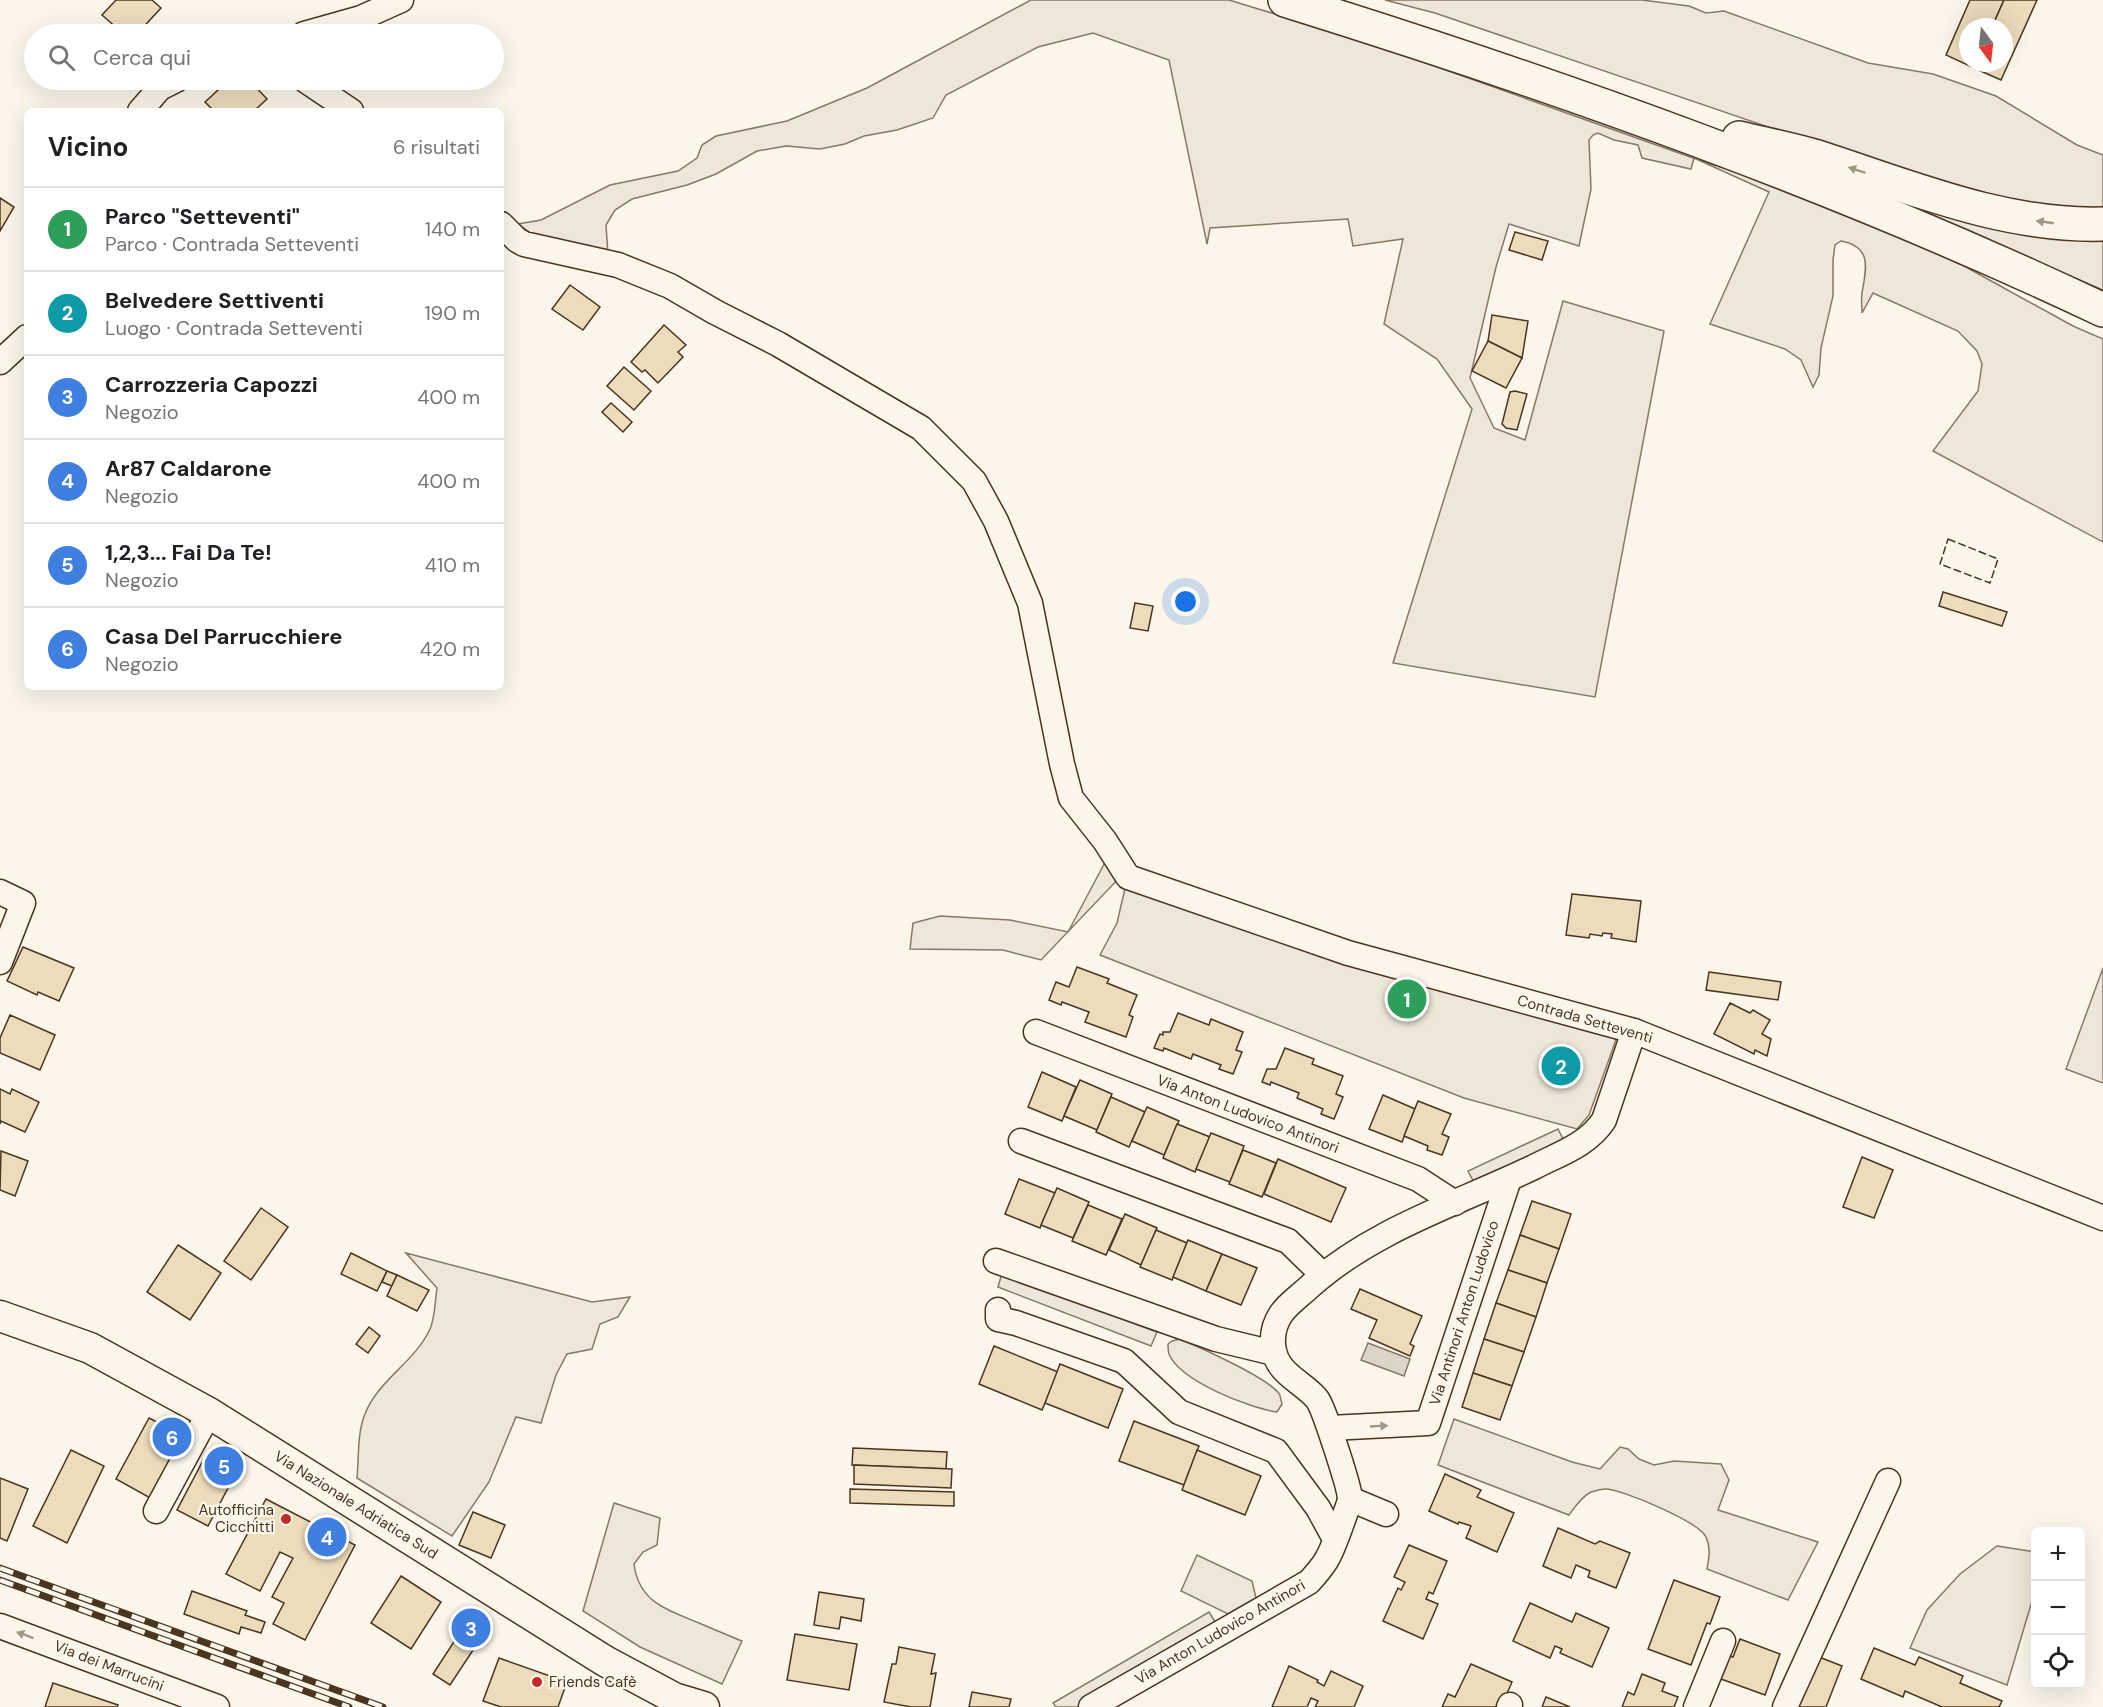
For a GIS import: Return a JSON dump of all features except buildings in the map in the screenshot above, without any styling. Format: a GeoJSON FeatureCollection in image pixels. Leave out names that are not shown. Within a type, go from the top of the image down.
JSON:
{"type":"FeatureCollection","features":[{"type":"Feature","properties":{"kind":"highway"},"geometry":{"type":"LineString","coordinates":[[1286,0],[1602,104],[1908,223],[2103,310]]}},
{"type":"Feature","properties":{"kind":"highway"},"geometry":{"type":"LineString","coordinates":[[1602,104],[1811,155],[2007,216],[2053,224],[2103,224]]}},
{"type":"Feature","properties":{"kind":"main road","name":"Via Nazionale Adriatica Sud"},"geometry":{"type":"LineString","coordinates":[[0,1317],[90,1348],[209,1413],[605,1661],[674,1698],[704,1707]]}},
{"type":"Feature","properties":{"kind":"street"},"geometry":{"type":"LineString","coordinates":[[340,24],[361,18],[401,0]]}},
{"type":"Feature","properties":{"kind":"street"},"geometry":{"type":"LineString","coordinates":[[143,108],[158,90]]}},
{"type":"Feature","properties":{"kind":"street"},"geometry":{"type":"LineString","coordinates":[[320,90],[347,108]]}},
{"type":"Feature","properties":{"kind":"street","name":"Contrada Setteventi"},"geometry":{"type":"LineString","coordinates":[[504,227],[524,244],[618,265],[670,286],[778,344],[921,428],[974,481],[996,520],[1030,603],[1062,764],[1071,798],[1105,841],[1128,877],[1348,953],[1634,1031],[2103,1218]]}},
{"type":"Feature","properties":{"kind":"street"},"geometry":{"type":"LineString","coordinates":[[0,362],[24,340]]}},
{"type":"Feature","properties":{"kind":"street"},"geometry":{"type":"LineString","coordinates":[[0,892],[23,903],[0,962]]}},
{"type":"Feature","properties":{"kind":"street"},"geometry":{"type":"LineString","coordinates":[[1386,1514],[1350,1499],[1329,1428],[1318,1401],[1299,1381],[1287,1373],[1279,1364],[1274,1353],[1272,1342],[1275,1326],[1282,1313],[1323,1275],[1388,1232],[1509,1179],[1580,1144],[1596,1133],[1604,1120],[1634,1031]]}},
{"type":"Feature","properties":{"kind":"street","name":"Via Anton Ludovico Antinori"},"geometry":{"type":"LineString","coordinates":[[1036,1032],[1418,1179],[1455,1203]]}},
{"type":"Feature","properties":{"kind":"street"},"geometry":{"type":"LineString","coordinates":[[1021,1141],[1288,1241],[1323,1275]]}},
{"type":"Feature","properties":{"kind":"street","name":"Via Antinori Anton Ludovico"},"geometry":{"type":"LineString","coordinates":[[1329,1428],[1428,1423],[1509,1179]]}},
{"type":"Feature","properties":{"kind":"street"},"geometry":{"type":"LineString","coordinates":[[996,1261],[1216,1339],[1274,1353]]}},
{"type":"Feature","properties":{"kind":"street"},"geometry":{"type":"LineString","coordinates":[[998,1310],[998,1319],[1016,1323],[1124,1361],[1179,1412],[1276,1451],[1318,1508],[1335,1539]]}},
{"type":"Feature","properties":{"kind":"street"},"geometry":{"type":"LineString","coordinates":[[156,1511],[209,1413]]}},
{"type":"Feature","properties":{"kind":"street"},"geometry":{"type":"LineString","coordinates":[[1785,1707],[1888,1481]]}},
{"type":"Feature","properties":{"kind":"street","name":"Via Anton Ludovico Antinori"},"geometry":{"type":"LineString","coordinates":[[1090,1707],[1309,1582],[1329,1557],[1350,1499]]}},
{"type":"Feature","properties":{"kind":"street","name":"Via dei Marrucini"},"geometry":{"type":"LineString","coordinates":[[0,1626],[217,1707]]}},
{"type":"Feature","properties":{"kind":"street"},"geometry":{"type":"LineString","coordinates":[[1696,1707],[1723,1641]]}},
{"type":"Feature","properties":{"kind":"shaded area"},"geometry":{"type":"Polygon","coordinates":[[[1031,0],[1229,0],[1370,43],[1694,158],[1691,169],[1642,158],[1638,145],[1614,140],[1598,133],[1593,135],[1589,140],[1591,189],[1579,246],[1509,224],[1496,267],[1470,378],[1494,428],[1525,440],[1563,301],[1664,331],[1595,697],[1393,663],[1472,409],[1437,359],[1384,324],[1403,239],[1353,246],[1348,219],[1210,228],[1207,244],[1169,60],[1093,33],[1038,47],[946,95],[933,118],[897,130],[864,136],[845,144],[820,149],[786,146],[757,151],[716,174],[687,185],[632,199],[615,210],[606,225],[608,254],[541,240],[518,224],[541,220],[610,185],[678,171],[697,158],[702,145],[716,136],[787,121],[867,88],[1031,0]]]}},
{"type":"Feature","properties":{"kind":"shaded area"},"geometry":{"type":"Polygon","coordinates":[[[1385,0],[1642,0],[1689,6],[1706,13],[1724,11],[1868,63],[1933,74],[1996,96],[2077,145],[2103,155],[2103,216],[2048,214],[1789,134],[1435,13],[1385,0]]]}},
{"type":"Feature","properties":{"kind":"shaded area"},"geometry":{"type":"Polygon","coordinates":[[[1697,159],[1775,185],[1868,223],[1964,266],[2073,326],[2103,339],[2103,542],[1933,451],[1978,391],[1982,364],[1977,351],[1958,331],[1873,293],[1862,313],[1865,260],[1858,248],[1851,244],[1841,241],[1835,245],[1833,296],[1821,348],[1819,375],[1813,387],[1801,360],[1785,349],[1710,324],[1769,192],[1697,159]]]}},
{"type":"Feature","properties":{"kind":"shaded area"},"geometry":{"type":"Polygon","coordinates":[[[1920,198],[2103,236],[2103,290],[1921,212],[1920,198]]]}},
{"type":"Feature","properties":{"kind":"shaded area"},"geometry":{"type":"Polygon","coordinates":[[[1110,853],[1123,874],[1068,931],[1110,853]]]}},
{"type":"Feature","properties":{"kind":"shaded area"},"geometry":{"type":"Polygon","coordinates":[[[1126,884],[1617,1037],[1589,1115],[1577,1129],[1464,1098],[1100,955],[1117,923],[1126,884]]]}},
{"type":"Feature","properties":{"kind":"shaded area"},"geometry":{"type":"Polygon","coordinates":[[[940,916],[1010,920],[1068,932],[1041,960],[1003,950],[910,949],[913,923],[940,916]]]}},
{"type":"Feature","properties":{"kind":"shaded area"},"geometry":{"type":"Polygon","coordinates":[[[2103,968],[2103,1083],[2066,1069],[2103,968]]]}},
{"type":"Feature","properties":{"kind":"shaded area"},"geometry":{"type":"Polygon","coordinates":[[[1558,1129],[1564,1141],[1475,1184],[1468,1171],[1558,1129]]]}},
{"type":"Feature","properties":{"kind":"shaded area"},"geometry":{"type":"Polygon","coordinates":[[[406,1253],[592,1302],[630,1297],[618,1317],[600,1324],[592,1349],[567,1354],[556,1375],[541,1423],[516,1417],[489,1482],[452,1536],[357,1478],[359,1437],[365,1414],[379,1391],[423,1341],[433,1320],[437,1288],[406,1253]]]}},
{"type":"Feature","properties":{"kind":"shaded area"},"geometry":{"type":"Polygon","coordinates":[[[1002,1273],[1157,1332],[1151,1346],[998,1287],[1002,1273]]]}},
{"type":"Feature","properties":{"kind":"shaded area"},"geometry":{"type":"Polygon","coordinates":[[[1180,1339],[1234,1364],[1274,1388],[1280,1395],[1282,1404],[1277,1412],[1233,1399],[1187,1374],[1168,1352],[1168,1344],[1180,1339]]]}},
{"type":"Feature","properties":{"kind":"shaded area"},"geometry":{"type":"Polygon","coordinates":[[[1368,1343],[1410,1359],[1404,1376],[1361,1360],[1368,1343]]]}},
{"type":"Feature","properties":{"kind":"shaded area"},"geometry":{"type":"Polygon","coordinates":[[[1454,1419],[1572,1462],[1600,1469],[1620,1447],[1628,1449],[1639,1459],[1654,1465],[1674,1461],[1721,1464],[1729,1480],[1718,1510],[1818,1542],[1788,1600],[1707,1569],[1709,1545],[1706,1537],[1690,1523],[1643,1500],[1614,1490],[1600,1490],[1585,1496],[1569,1515],[1438,1465],[1454,1419]]]}},
{"type":"Feature","properties":{"kind":"shaded area"},"geometry":{"type":"Polygon","coordinates":[[[614,1503],[660,1518],[657,1545],[643,1552],[634,1564],[642,1588],[649,1596],[676,1614],[742,1641],[722,1684],[640,1647],[583,1611],[614,1503]]]}},
{"type":"Feature","properties":{"kind":"shaded area"},"geometry":{"type":"Polygon","coordinates":[[[1997,1546],[2031,1551],[2031,1604],[2007,1685],[1910,1648],[1927,1610],[1960,1574],[1997,1546]]]}},
{"type":"Feature","properties":{"kind":"shaded area"},"geometry":{"type":"Polygon","coordinates":[[[1197,1555],[1252,1581],[1256,1598],[1228,1614],[1181,1591],[1197,1555]]]}},
{"type":"Feature","properties":{"kind":"shaded area"},"geometry":{"type":"Polygon","coordinates":[[[1209,1612],[1217,1625],[1078,1707],[1056,1707],[1053,1703],[1209,1612]]]}},
{"type":"Feature","properties":{"kind":"railway"},"geometry":{"type":"LineString","coordinates":[[0,1568],[383,1707]]}},
{"type":"Feature","properties":{"kind":"railway"},"geometry":{"type":"LineString","coordinates":[[0,1580],[349,1707]]}},
{"type":"Feature","properties":{"kind":"fence"},"geometry":{"type":"LineString","coordinates":[[1948,539],[1998,559],[1990,583],[1940,564],[1948,539]]}},
{"type":"Feature","properties":{"kind":"place","name":"Parco \"Setteventi\""},"geometry":{"type":"Point","coordinates":[1407,999]}},
{"type":"Feature","properties":{"kind":"place","name":"Belvedere Settiventi"},"geometry":{"type":"Point","coordinates":[1561,1066]}},
{"type":"Feature","properties":{"kind":"place","name":"Casa Del Parrucchiere"},"geometry":{"type":"Point","coordinates":[172,1437]}},
{"type":"Feature","properties":{"kind":"place","name":"1,2,3... Fai Da Te!"},"geometry":{"type":"Point","coordinates":[224,1466]}},
{"type":"Feature","properties":{"kind":"place","name":"Autofficina Cicchitti"},"geometry":{"type":"Point","coordinates":[286,1519]}},
{"type":"Feature","properties":{"kind":"place","name":"Ar87 Caldarone"},"geometry":{"type":"Point","coordinates":[327,1537]}},
{"type":"Feature","properties":{"kind":"place","name":"Carrozzeria Capozzi"},"geometry":{"type":"Point","coordinates":[471,1628]}},
{"type":"Feature","properties":{"kind":"place","name":"Friends Cafè"},"geometry":{"type":"Point","coordinates":[537,1682]}}]}
